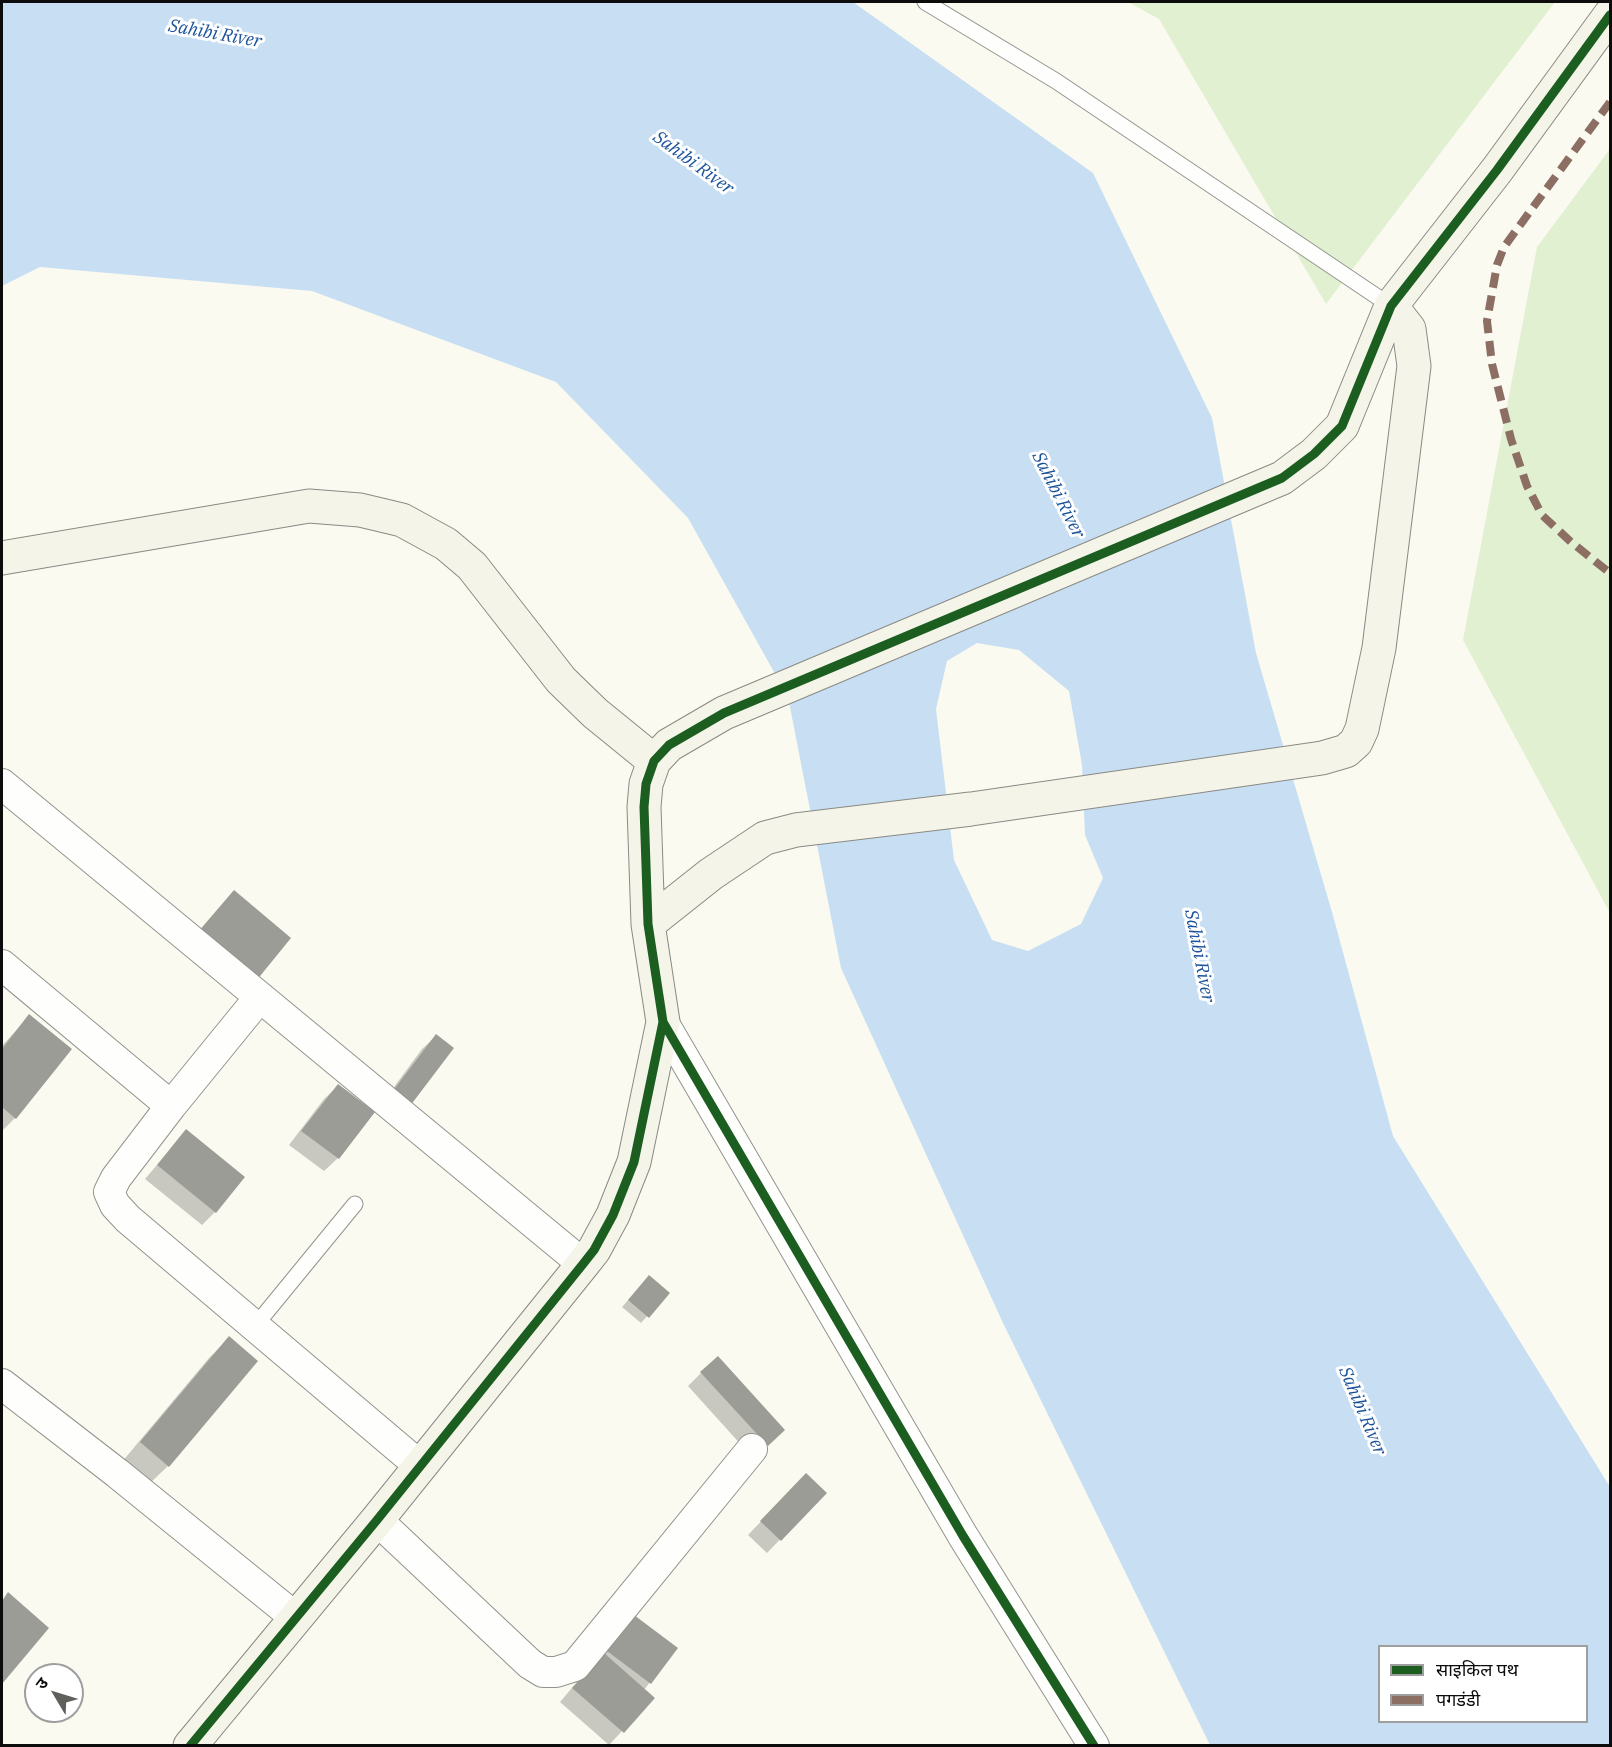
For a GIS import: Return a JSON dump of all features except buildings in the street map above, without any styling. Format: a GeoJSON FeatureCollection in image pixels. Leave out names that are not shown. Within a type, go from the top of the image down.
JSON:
{"type":"FeatureCollection","features":[{"type":"Feature","properties":{"kind":"street"},"geometry":{"type":"LineString","coordinates":[[190,1746],[377,1520],[583,1264],[594,1250],[613,1215],[634,1162],[663,1022],[648,924],[644,807],[646,784],[654,761],[669,745],[724,713],[1282,478],[1314,454],[1342,426],[1391,306],[1497,170],[1611,15]]}},
{"type":"Feature","properties":{"kind":"street"},"geometry":{"type":"LineString","coordinates":[[648,924],[711,874],[765,838],[796,830],[971,808],[1322,758],[1346,751],[1356,742],[1367,713],[1379,648],[1414,366],[1409,329],[1391,306]]}},
{"type":"Feature","properties":{"kind":"street"},"geometry":{"type":"LineString","coordinates":[[2,558],[309,506],[360,510],[402,520],[446,544],[472,566],[561,680],[595,713],[654,761]]}},
{"type":"Feature","properties":{"kind":"street"},"geometry":{"type":"LineString","coordinates":[[2,784],[583,1264]]}},
{"type":"Feature","properties":{"kind":"street"},"geometry":{"type":"LineString","coordinates":[[2,965],[171,1106]]}},
{"type":"Feature","properties":{"kind":"street"},"geometry":{"type":"LineString","coordinates":[[259,998],[171,1106],[116,1178],[109,1192],[115,1205],[128,1219],[420,1466]]}},
{"type":"Feature","properties":{"kind":"street"},"geometry":{"type":"LineString","coordinates":[[663,1022],[963,1536],[1094,1746]]}},
{"type":"Feature","properties":{"kind":"street"},"geometry":{"type":"LineString","coordinates":[[2,1384],[117,1473],[296,1618]]}},
{"type":"Feature","properties":{"kind":"street"},"geometry":{"type":"LineString","coordinates":[[377,1520],[530,1664],[543,1672],[556,1672],[574,1666],[584,1655],[752,1449]]}},
{"type":"Feature","properties":{"kind":"lane"},"geometry":{"type":"LineString","coordinates":[[925,2],[1056,81],[1391,306]]}},
{"type":"Feature","properties":{"kind":"lane"},"geometry":{"type":"LineString","coordinates":[[255,1326],[355,1204]]}},
{"type":"Feature","properties":{"kind":"green space"},"geometry":{"type":"Polygon","coordinates":[[[1128,2],[1555,2],[1326,304],[1159,19],[1128,2]]]}},
{"type":"Feature","properties":{"kind":"green space"},"geometry":{"type":"Polygon","coordinates":[[[1610,149],[1610,913],[1463,640],[1537,247],[1610,149]]]}},
{"type":"Feature","properties":{"kind":"water","name":"Sahibi River"},"geometry":{"type":"Polygon","coordinates":[[[2,2],[853,2],[1093,173],[1212,418],[1256,653],[1332,912],[1393,1136],[1610,1487],[1610,1745],[1210,1745],[1003,1323],[841,968],[788,697],[688,518],[556,382],[312,291],[40,267],[2,286],[2,2]],[[977,643],[947,661],[936,709],[954,860],[992,940],[1028,951],[1081,924],[1103,878],[1085,835],[1082,765],[1069,691],[1019,650],[977,643]]]}},
{"type":"Feature","properties":{"kind":"marked path"},"geometry":{"type":"LineString","coordinates":[[1610,102],[1504,247],[1497,265],[1487,321],[1492,364],[1511,439],[1527,486],[1542,515],[1610,573]]}},
{"type":"Feature","properties":{"kind":"cycle path"},"geometry":{"type":"LineString","coordinates":[[190,1746],[377,1520],[583,1264],[594,1250],[613,1215],[634,1162],[663,1022],[648,924],[644,807],[646,784],[654,761],[669,745],[724,713],[1282,478],[1314,454],[1342,426],[1391,306],[1497,170],[1610,15]]}},
{"type":"Feature","properties":{"kind":"cycle path"},"geometry":{"type":"LineString","coordinates":[[663,1022],[963,1536],[1094,1746]]}}]}
